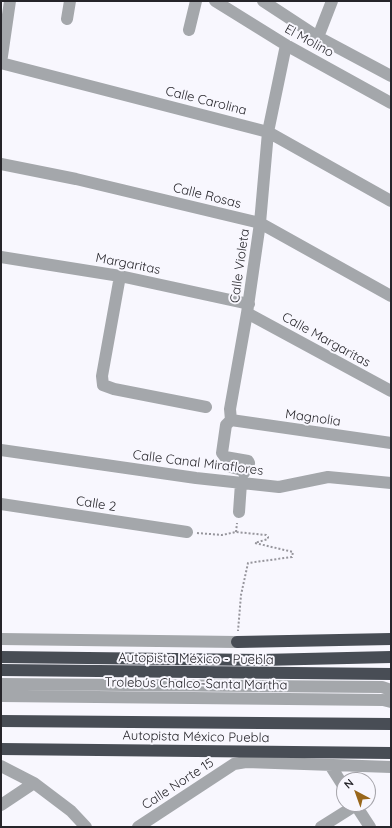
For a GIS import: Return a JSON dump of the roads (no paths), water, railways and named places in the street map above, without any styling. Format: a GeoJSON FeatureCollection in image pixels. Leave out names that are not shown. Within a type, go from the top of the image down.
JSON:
{"type":"FeatureCollection","features":[{"type":"Feature","properties":{"kind":"highway"},"geometry":{"type":"LineString","coordinates":[[237,642],[391,639]]}},
{"type":"Feature","properties":{"kind":"highway"},"geometry":{"type":"LineString","coordinates":[[1,657],[261,660],[391,658]]}},
{"type":"Feature","properties":{"kind":"highway","name":"Autopista México - Puebla"},"geometry":{"type":"LineString","coordinates":[[1,670],[391,674]]}},
{"type":"Feature","properties":{"kind":"highway"},"geometry":{"type":"LineString","coordinates":[[1,721],[391,724]]}},
{"type":"Feature","properties":{"kind":"highway","name":"Autopista México Puebla"},"geometry":{"type":"LineString","coordinates":[[1,748],[391,753]]}},
{"type":"Feature","properties":{"kind":"street"},"geometry":{"type":"LineString","coordinates":[[1,63],[10,1]]}},
{"type":"Feature","properties":{"kind":"street"},"geometry":{"type":"LineString","coordinates":[[68,19],[70,1]]}},
{"type":"Feature","properties":{"kind":"street"},"geometry":{"type":"LineString","coordinates":[[189,30],[196,1]]}},
{"type":"Feature","properties":{"kind":"street","name":"El Molino"},"geometry":{"type":"LineString","coordinates":[[215,1],[286,45],[391,103]]}},
{"type":"Feature","properties":{"kind":"street"},"geometry":{"type":"LineString","coordinates":[[264,1],[318,37],[391,76]]}},
{"type":"Feature","properties":{"kind":"street"},"geometry":{"type":"LineString","coordinates":[[318,37],[332,1]]}},
{"type":"Feature","properties":{"kind":"street","name":"Calle Violeta"},"geometry":{"type":"LineString","coordinates":[[238,512],[243,478],[242,470],[232,467],[231,464],[233,463],[246,466],[249,463],[248,461],[225,457],[222,453],[226,425],[231,420],[230,409],[248,308],[260,223],[268,132],[286,45]]}},
{"type":"Feature","properties":{"kind":"street","name":"Calle Carolina"},"geometry":{"type":"LineString","coordinates":[[1,63],[268,132],[391,201]]}},
{"type":"Feature","properties":{"kind":"street","name":"Calle Rosas"},"geometry":{"type":"LineString","coordinates":[[1,164],[76,178],[260,223],[391,296]]}},
{"type":"Feature","properties":{"kind":"street","name":"Margaritas"},"geometry":{"type":"LineString","coordinates":[[1,257],[120,276],[248,308]]}},
{"type":"Feature","properties":{"kind":"street"},"geometry":{"type":"LineString","coordinates":[[120,276],[102,376],[103,385],[114,389],[206,407]]}},
{"type":"Feature","properties":{"kind":"street","name":"Calle Margaritas"},"geometry":{"type":"LineString","coordinates":[[248,308],[391,391]]}},
{"type":"Feature","properties":{"kind":"street","name":"Magnolia"},"geometry":{"type":"LineString","coordinates":[[231,420],[391,443]]}},
{"type":"Feature","properties":{"kind":"street","name":"Calle Canal Miraflores"},"geometry":{"type":"LineString","coordinates":[[1,450],[196,478],[279,487],[328,477],[391,483]]}},
{"type":"Feature","properties":{"kind":"street","name":"Calle 2"},"geometry":{"type":"LineString","coordinates":[[1,504],[187,532]]}},
{"type":"Feature","properties":{"kind":"street"},"geometry":{"type":"LineString","coordinates":[[1,639],[237,642]]}},
{"type":"Feature","properties":{"kind":"street"},"geometry":{"type":"LineString","coordinates":[[1,684],[382,687],[391,690]]}},
{"type":"Feature","properties":{"kind":"street","name":"Trolebús Chalco-Santa Martha"},"geometry":{"type":"LineString","coordinates":[[1,696],[383,700],[391,702]]}},
{"type":"Feature","properties":{"kind":"street","name":"Calle Norte 15"},"geometry":{"type":"LineString","coordinates":[[138,827],[234,764],[246,762],[330,765]]}},
{"type":"Feature","properties":{"kind":"street"},"geometry":{"type":"LineString","coordinates":[[330,765],[391,767]]}},
{"type":"Feature","properties":{"kind":"street"},"geometry":{"type":"LineString","coordinates":[[330,765],[336,774]]}},
{"type":"Feature","properties":{"kind":"street"},"geometry":{"type":"LineString","coordinates":[[1,766],[34,783],[72,810],[86,827]]}},
{"type":"Feature","properties":{"kind":"street"},"geometry":{"type":"LineString","coordinates":[[1,805],[34,783]]}},
{"type":"Feature","properties":{"kind":"street"},"geometry":{"type":"LineString","coordinates":[[321,827],[343,812]]}},
{"type":"Feature","properties":{"kind":"street"},"geometry":{"type":"LineString","coordinates":[[360,812],[370,827]]}}]}
